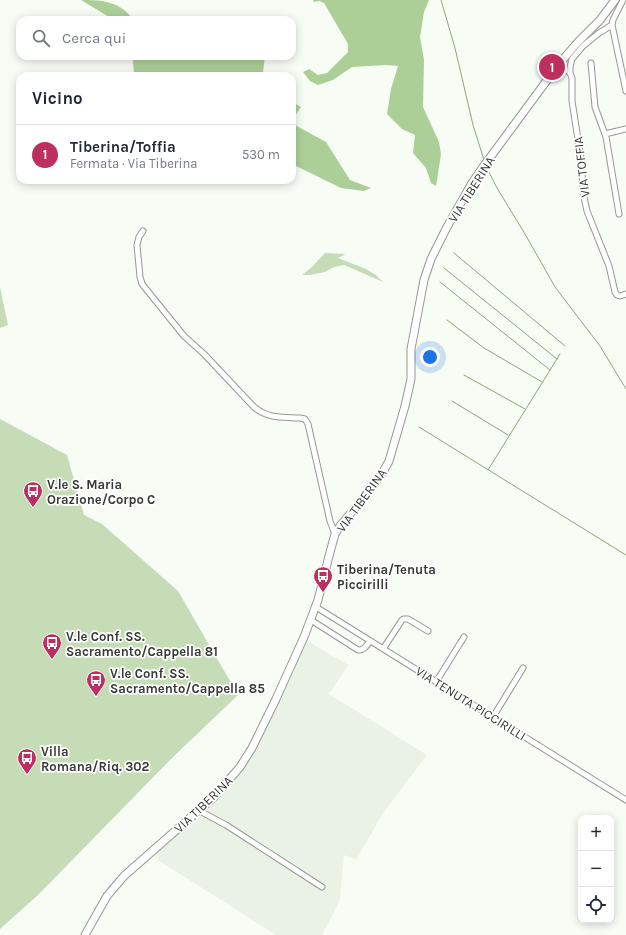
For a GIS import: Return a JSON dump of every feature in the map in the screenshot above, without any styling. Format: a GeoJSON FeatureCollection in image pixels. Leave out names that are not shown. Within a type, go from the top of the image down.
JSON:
{"type":"FeatureCollection","features":[{"type":"Feature","properties":{"kind":"main road","name":"VIA TIBERINA"},"geometry":{"type":"LineString","coordinates":[[85,935],[107,896],[124,876],[215,796],[248,756],[276,700],[311,620],[318,600],[335,534],[371,489],[389,461],[412,379],[411,349],[424,280],[431,259],[482,167],[552,73],[562,66],[578,42],[600,20],[615,0]]}},
{"type":"Feature","properties":{"kind":"street"},"geometry":{"type":"LineString","coordinates":[[623,0],[612,25],[626,91]]}},
{"type":"Feature","properties":{"kind":"street"},"geometry":{"type":"LineString","coordinates":[[570,73],[570,65],[572,60],[583,46],[598,33],[612,25]]}},
{"type":"Feature","properties":{"kind":"street"},"geometry":{"type":"LineString","coordinates":[[591,63],[595,107],[605,134],[619,214]]}},
{"type":"Feature","properties":{"kind":"street"},"geometry":{"type":"LineString","coordinates":[[562,66],[570,73]]}},
{"type":"Feature","properties":{"kind":"street","name":"VIA TOFFIA"},"geometry":{"type":"LineString","coordinates":[[570,73],[572,78],[572,101],[580,152],[582,189],[585,204],[609,266],[615,292],[617,295],[623,295]]}},
{"type":"Feature","properties":{"kind":"street"},"geometry":{"type":"LineString","coordinates":[[605,134],[626,129]]}},
{"type":"Feature","properties":{"kind":"street"},"geometry":{"type":"LineString","coordinates":[[143,231],[139,237],[137,245],[140,280],[178,330],[204,354],[260,412],[270,416],[305,419],[308,424],[330,521],[335,534]]}},
{"type":"Feature","properties":{"kind":"street"},"geometry":{"type":"LineString","coordinates":[[623,295],[626,300]]}},
{"type":"Feature","properties":{"kind":"street","name":"VIA TENUTA PICCIRILLI"},"geometry":{"type":"LineString","coordinates":[[316,607],[626,800]]}},
{"type":"Feature","properties":{"kind":"street"},"geometry":{"type":"LineString","coordinates":[[383,649],[404,619],[408,619],[428,631]]}},
{"type":"Feature","properties":{"kind":"street"},"geometry":{"type":"LineString","coordinates":[[311,620],[358,650],[363,649],[370,641]]}},
{"type":"Feature","properties":{"kind":"street"},"geometry":{"type":"LineString","coordinates":[[436,682],[464,636]]}},
{"type":"Feature","properties":{"kind":"street"},"geometry":{"type":"LineString","coordinates":[[493,717],[523,668]]}},
{"type":"Feature","properties":{"kind":"street"},"geometry":{"type":"LineString","coordinates":[[198,810],[226,825],[322,888]]}},
{"type":"Feature","properties":{"kind":"shaded area"},"geometry":{"type":"Polygon","coordinates":[[[307,641],[348,665],[329,694],[427,755],[383,813],[356,860],[344,855],[340,900],[322,935],[276,935],[158,860],[157,856],[159,849],[223,793],[253,756],[307,641]]]}},
{"type":"Feature","properties":{"kind":"green space"},"geometry":{"type":"Polygon","coordinates":[[[81,0],[96,0],[110,3],[116,5],[130,16],[107,16],[81,0]]]}},
{"type":"Feature","properties":{"kind":"green space"},"geometry":{"type":"Polygon","coordinates":[[[313,0],[429,0],[424,12],[420,37],[424,60],[423,107],[439,142],[441,154],[436,186],[431,183],[426,168],[413,153],[415,135],[402,129],[387,114],[391,89],[398,66],[386,65],[352,67],[333,80],[318,85],[310,81],[303,72],[309,69],[318,75],[327,73],[348,52],[348,44],[324,3],[319,1],[314,2],[313,0]]]}},
{"type":"Feature","properties":{"kind":"green space"},"geometry":{"type":"Polygon","coordinates":[[[133,60],[264,60],[263,72],[134,72],[133,60]]]}},
{"type":"Feature","properties":{"kind":"green space"},"geometry":{"type":"Polygon","coordinates":[[[296,104],[301,107],[296,114],[296,104]]]}},
{"type":"Feature","properties":{"kind":"green space"},"geometry":{"type":"Polygon","coordinates":[[[296,126],[326,142],[350,180],[371,188],[364,191],[341,188],[296,166],[296,126]]]}},
{"type":"Feature","properties":{"kind":"green space"},"geometry":{"type":"Polygon","coordinates":[[[325,253],[345,254],[338,258],[366,269],[376,275],[383,282],[344,265],[334,267],[325,272],[302,275],[325,253]]]}},
{"type":"Feature","properties":{"kind":"green space"},"geometry":{"type":"Polygon","coordinates":[[[0,287],[8,325],[0,328],[0,287]]]}},
{"type":"Feature","properties":{"kind":"green space"},"geometry":{"type":"Polygon","coordinates":[[[0,419],[67,455],[84,515],[102,524],[178,591],[238,695],[172,758],[38,895],[0,929],[0,419]]]}},
{"type":"Feature","properties":{"kind":"waterway"},"geometry":{"type":"LineString","coordinates":[[441,0],[455,48],[473,125],[484,160]]}},
{"type":"Feature","properties":{"kind":"waterway"},"geometry":{"type":"LineString","coordinates":[[487,168],[497,188],[555,287],[600,346],[626,389]]}},
{"type":"Feature","properties":{"kind":"waterway"},"geometry":{"type":"LineString","coordinates":[[454,253],[565,346]]}},
{"type":"Feature","properties":{"kind":"waterway"},"geometry":{"type":"LineString","coordinates":[[444,268],[557,359]]}},
{"type":"Feature","properties":{"kind":"waterway"},"geometry":{"type":"LineString","coordinates":[[440,282],[550,370]]}},
{"type":"Feature","properties":{"kind":"waterway"},"geometry":{"type":"LineString","coordinates":[[447,320],[484,348],[542,382]]}},
{"type":"Feature","properties":{"kind":"waterway"},"geometry":{"type":"LineString","coordinates":[[488,470],[560,354]]}},
{"type":"Feature","properties":{"kind":"waterway"},"geometry":{"type":"LineString","coordinates":[[464,375],[525,409]]}},
{"type":"Feature","properties":{"kind":"waterway"},"geometry":{"type":"LineString","coordinates":[[452,401],[508,435]]}},
{"type":"Feature","properties":{"kind":"waterway"},"geometry":{"type":"LineString","coordinates":[[419,427],[626,555]]}},
{"type":"Feature","properties":{"kind":"place","name":"Tiberina/Toffia"},"geometry":{"type":"Point","coordinates":[552,67]}},
{"type":"Feature","properties":{"kind":"place","name":"V.le S. Maria Orazione/Corpo C"},"geometry":{"type":"Point","coordinates":[33,508]}},
{"type":"Feature","properties":{"kind":"place","name":"Tiberina/Tenuta Piccirilli"},"geometry":{"type":"Point","coordinates":[323,593]}},
{"type":"Feature","properties":{"kind":"place","name":"V.le Conf. SS. Sacramento/Cappella 81"},"geometry":{"type":"Point","coordinates":[52,660]}},
{"type":"Feature","properties":{"kind":"place","name":"V.le Conf. SS. Sacramento/Cappella 85"},"geometry":{"type":"Point","coordinates":[96,697]}},
{"type":"Feature","properties":{"kind":"place","name":"Villa Romana/Riq. 302"},"geometry":{"type":"Point","coordinates":[27,775]}}]}
